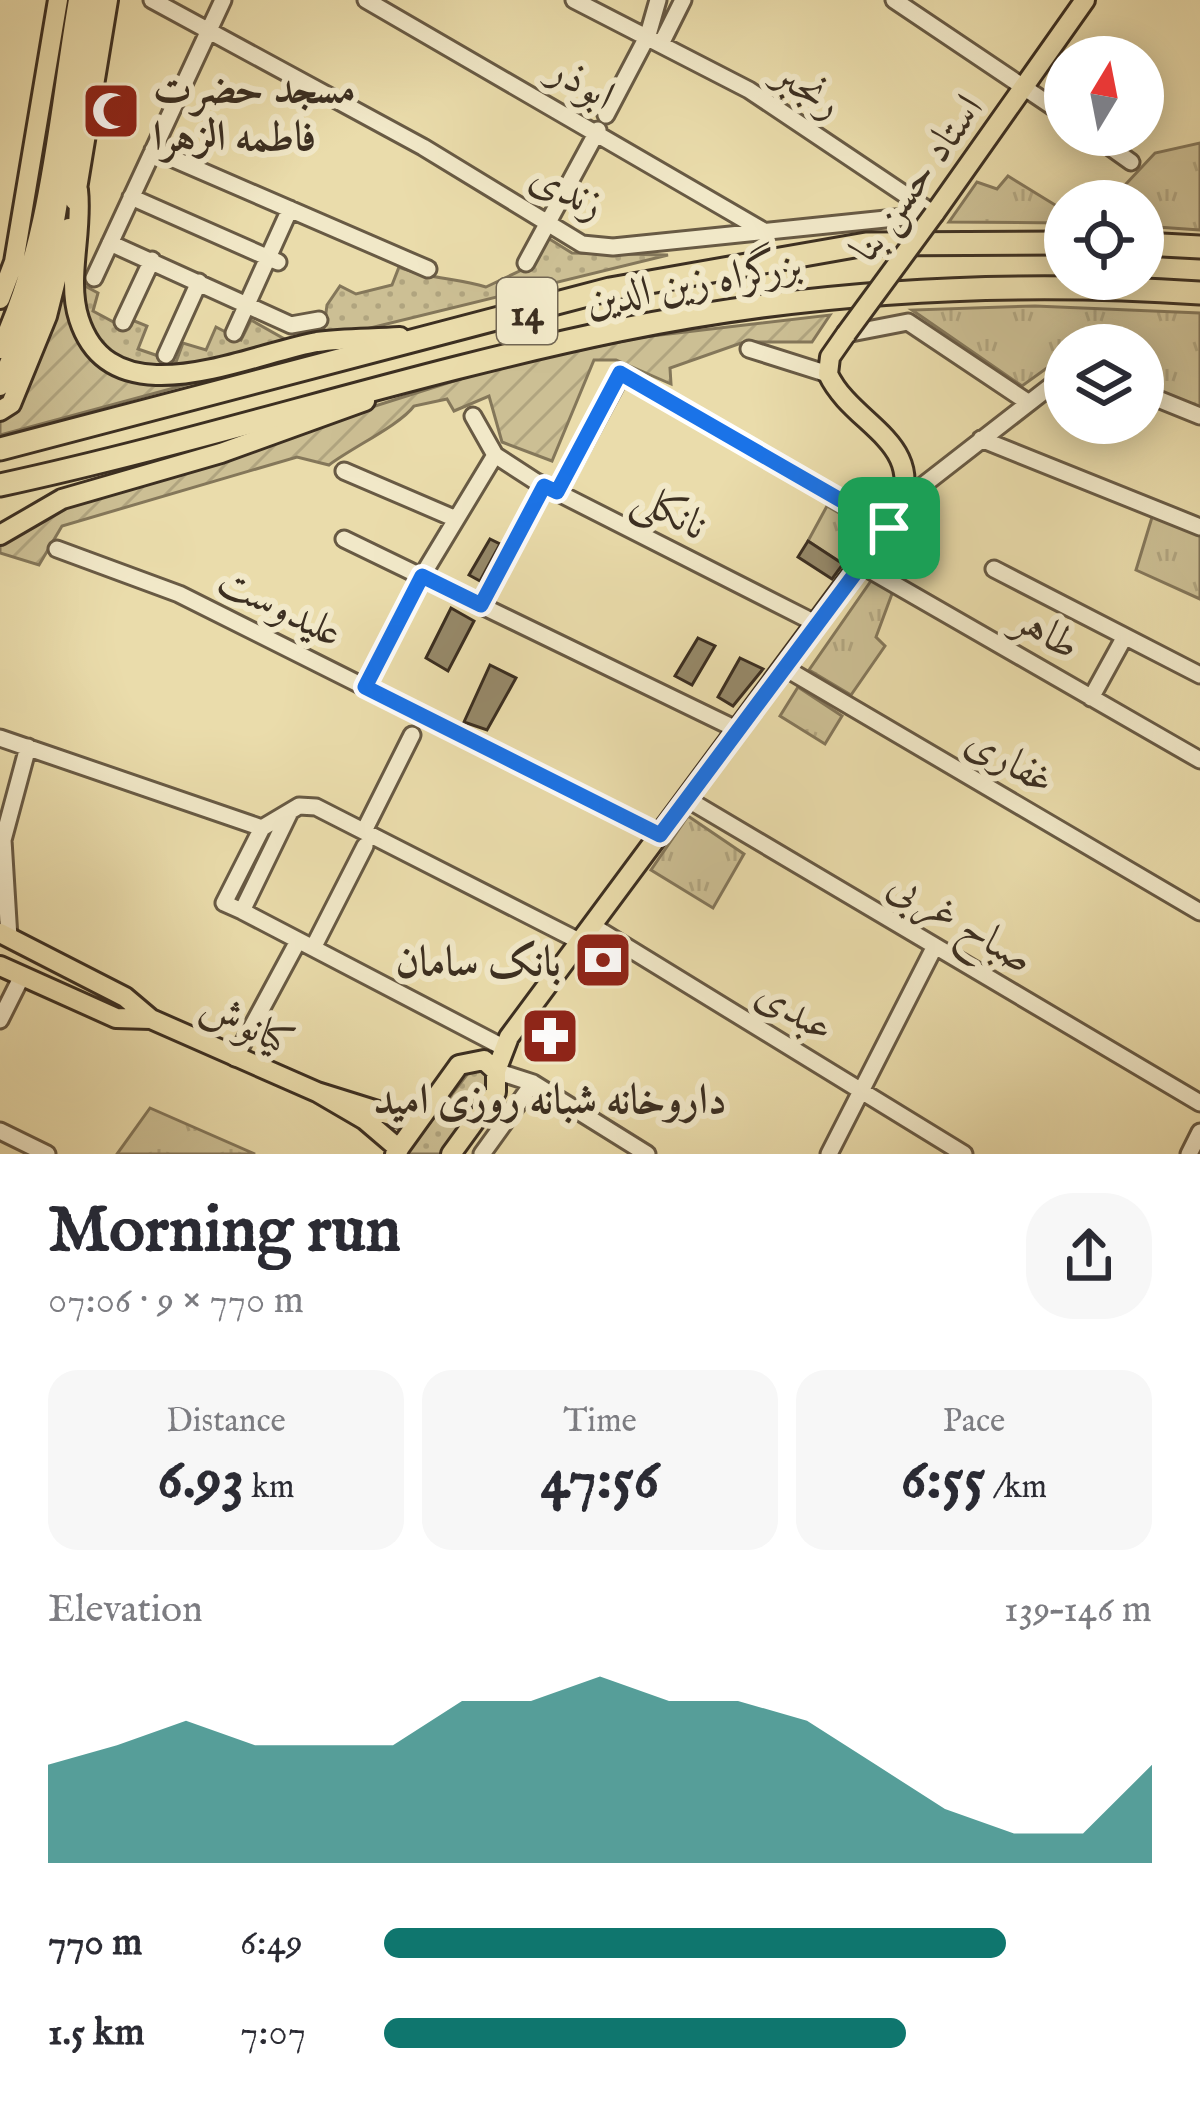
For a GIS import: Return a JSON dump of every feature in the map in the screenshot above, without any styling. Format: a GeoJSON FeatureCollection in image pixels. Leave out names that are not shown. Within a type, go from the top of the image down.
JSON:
{"type":"FeatureCollection","features":[{"type":"Feature","properties":{"kind":"highway","name":"بزرگراه زین الدین"},"geometry":{"type":"LineString","coordinates":[[0,449],[610,290],[789,255],[937,241],[1044,243]]}},
{"type":"Feature","properties":{"kind":"highway"},"geometry":{"type":"LineString","coordinates":[[1164,245],[1200,247]]}},
{"type":"Feature","properties":{"kind":"highway","name":"بزرگراه زین الدین"},"geometry":{"type":"LineString","coordinates":[[0,485],[619,330],[795,301],[905,290],[1157,290],[1200,297]]}},
{"type":"Feature","properties":{"kind":"main road"},"geometry":{"type":"LineString","coordinates":[[0,299],[14,262],[58,0]]}},
{"type":"Feature","properties":{"kind":"main road"},"geometry":{"type":"LineString","coordinates":[[0,386],[47,268],[78,0]]}},
{"type":"Feature","properties":{"kind":"main road"},"geometry":{"type":"LineString","coordinates":[[0,349],[23,299],[92,0]]}},
{"type":"Feature","properties":{"kind":"main road"},"geometry":{"type":"LineString","coordinates":[[0,411],[11,404],[47,316],[78,190],[108,0]]}},
{"type":"Feature","properties":{"kind":"main road","name":"استاد حسن بنا"},"geometry":{"type":"LineString","coordinates":[[828,374],[830,357],[1085,0]]}},
{"type":"Feature","properties":{"kind":"main road"},"geometry":{"type":"LineString","coordinates":[[78,190],[75,300],[79,321],[97,350],[136,374],[182,375],[320,342],[429,336]]}},
{"type":"Feature","properties":{"kind":"main road"},"geometry":{"type":"LineString","coordinates":[[0,536],[25,516],[62,499],[221,453],[440,374]]}},
{"type":"Feature","properties":{"kind":"main road"},"geometry":{"type":"LineString","coordinates":[[451,1154],[496,1092],[503,1041],[889,528],[903,501],[906,479],[894,448],[828,374]]}},
{"type":"Feature","properties":{"kind":"main road"},"geometry":{"type":"LineString","coordinates":[[5,936],[124,997],[151,1019]]}},
{"type":"Feature","properties":{"kind":"main road"},"geometry":{"type":"LineString","coordinates":[[0,966],[116,1018],[151,1019]]}},
{"type":"Feature","properties":{"kind":"main road","name":"کیانوش"},"geometry":{"type":"LineString","coordinates":[[151,1019],[317,1092],[400,1118],[422,1115]]}},
{"type":"Feature","properties":{"kind":"main road"},"geometry":{"type":"LineString","coordinates":[[392,1152],[467,1060],[503,1041]]}},
{"type":"Feature","properties":{"kind":"main road"},"geometry":{"type":"LineString","coordinates":[[467,1060],[484,1060],[496,1071]]}},
{"type":"Feature","properties":{"kind":"main road","name":"کیانوش"},"geometry":{"type":"LineString","coordinates":[[317,1092],[365,1120],[392,1152]]}},
{"type":"Feature","properties":{"kind":"street","name":"زندی"},"geometry":{"type":"LineString","coordinates":[[152,0],[423,147],[546,223],[598,247],[934,214]]}},
{"type":"Feature","properties":{"kind":"street"},"geometry":{"type":"LineString","coordinates":[[94,278],[223,0]]}},
{"type":"Feature","properties":{"kind":"street","name":"ابوذر"},"geometry":{"type":"LineString","coordinates":[[366,0],[602,123],[762,230]]}},
{"type":"Feature","properties":{"kind":"street","name":"رنجبر"},"geometry":{"type":"LineString","coordinates":[[574,0],[749,90],[934,214]]}},
{"type":"Feature","properties":{"kind":"street"},"geometry":{"type":"LineString","coordinates":[[655,38],[658,0]]}},
{"type":"Feature","properties":{"kind":"street"},"geometry":{"type":"LineString","coordinates":[[526,263],[602,123],[682,0]]}},
{"type":"Feature","properties":{"kind":"street"},"geometry":{"type":"LineString","coordinates":[[894,0],[1044,100]]}},
{"type":"Feature","properties":{"kind":"street"},"geometry":{"type":"LineString","coordinates":[[153,150],[428,268]]}},
{"type":"Feature","properties":{"kind":"street"},"geometry":{"type":"LineString","coordinates":[[1123,156],[1131,162]]}},
{"type":"Feature","properties":{"kind":"street"},"geometry":{"type":"LineString","coordinates":[[131,197],[273,260]]}},
{"type":"Feature","properties":{"kind":"street"},"geometry":{"type":"LineString","coordinates":[[234,333],[273,260],[290,209]]}},
{"type":"Feature","properties":{"kind":"street"},"geometry":{"type":"LineString","coordinates":[[110,243],[291,325],[319,320]]}},
{"type":"Feature","properties":{"kind":"street"},"geometry":{"type":"LineString","coordinates":[[123,322],[152,260]]}},
{"type":"Feature","properties":{"kind":"street"},"geometry":{"type":"LineString","coordinates":[[166,355],[199,282]]}},
{"type":"Feature","properties":{"kind":"street"},"geometry":{"type":"LineString","coordinates":[[846,334],[914,324],[1029,403]]}},
{"type":"Feature","properties":{"kind":"street"},"geometry":{"type":"LineString","coordinates":[[749,349],[828,374]]}},
{"type":"Feature","properties":{"kind":"street"},"geometry":{"type":"LineString","coordinates":[[481,605],[620,373],[889,528]]}},
{"type":"Feature","properties":{"kind":"street"},"geometry":{"type":"LineString","coordinates":[[903,501],[1044,391]]}},
{"type":"Feature","properties":{"kind":"street"},"geometry":{"type":"LineString","coordinates":[[1164,401],[1200,416]]}},
{"type":"Feature","properties":{"kind":"street"},"geometry":{"type":"LineString","coordinates":[[365,687],[422,576],[495,454],[473,416]]}},
{"type":"Feature","properties":{"kind":"street"},"geometry":{"type":"LineString","coordinates":[[981,440],[1200,527]]}},
{"type":"Feature","properties":{"kind":"street","name":"نانکلی"},"geometry":{"type":"LineString","coordinates":[[495,454],[551,489],[817,625]]}},
{"type":"Feature","properties":{"kind":"street"},"geometry":{"type":"LineString","coordinates":[[344,471],[456,519]]}},
{"type":"Feature","properties":{"kind":"street"},"geometry":{"type":"LineString","coordinates":[[344,539],[738,730]]}},
{"type":"Feature","properties":{"kind":"street","name":"علیدوست"},"geometry":{"type":"LineString","coordinates":[[57,548],[179,594],[660,835]]}},
{"type":"Feature","properties":{"kind":"street","name":"طاهر"},"geometry":{"type":"LineString","coordinates":[[861,565],[1200,760]]}},
{"type":"Feature","properties":{"kind":"street"},"geometry":{"type":"LineString","coordinates":[[994,569],[1200,675]]}},
{"type":"Feature","properties":{"kind":"street"},"geometry":{"type":"LineString","coordinates":[[1091,698],[1124,638]]}},
{"type":"Feature","properties":{"kind":"street","name":"غفاری"},"geometry":{"type":"LineString","coordinates":[[785,668],[1200,912]]}},
{"type":"Feature","properties":{"kind":"street"},"geometry":{"type":"LineString","coordinates":[[235,1058],[306,945],[412,735]]}},
{"type":"Feature","properties":{"kind":"street"},"geometry":{"type":"LineString","coordinates":[[0,738],[262,828]]}},
{"type":"Feature","properties":{"kind":"street"},"geometry":{"type":"LineString","coordinates":[[5,936],[3,840],[28,747]]}},
{"type":"Feature","properties":{"kind":"street","name":"صباح غربی"},"geometry":{"type":"LineString","coordinates":[[687,799],[1200,1103]]}},
{"type":"Feature","properties":{"kind":"street","name":"عبدی"},"geometry":{"type":"LineString","coordinates":[[292,808],[316,807],[364,838],[585,933],[964,1154]]}},
{"type":"Feature","properties":{"kind":"street"},"geometry":{"type":"LineString","coordinates":[[292,808],[262,828],[224,903],[503,1041]]}},
{"type":"Feature","properties":{"kind":"street"},"geometry":{"type":"LineString","coordinates":[[242,911],[292,808]]}},
{"type":"Feature","properties":{"kind":"street"},"geometry":{"type":"LineString","coordinates":[[829,1154],[935,946]]}},
{"type":"Feature","properties":{"kind":"street"},"geometry":{"type":"LineString","coordinates":[[0,1020],[22,976]]}},
{"type":"Feature","properties":{"kind":"street"},"geometry":{"type":"LineString","coordinates":[[496,1071],[533,1083],[646,1154]]}},
{"type":"Feature","properties":{"kind":"street"},"geometry":{"type":"LineString","coordinates":[[482,1154],[533,1083]]}},
{"type":"Feature","properties":{"kind":"street"},"geometry":{"type":"LineString","coordinates":[[0,1131],[47,1154]]}},
{"type":"Feature","properties":{"kind":"street"},"geometry":{"type":"LineString","coordinates":[[1189,1154],[1200,1132]]}},
{"type":"Feature","properties":{"kind":"green space"},"geometry":{"type":"Polygon","coordinates":[[[1200,143],[1200,230],[1164,227],[1164,180],[1130,180],[1152,156],[1164,156],[1164,151],[1200,143]]]}},
{"type":"Feature","properties":{"kind":"green space"},"geometry":{"type":"Polygon","coordinates":[[[1008,176],[1044,198],[1044,223],[949,222],[977,182],[997,189],[1008,176]]]}},
{"type":"Feature","properties":{"kind":"green space"},"geometry":{"type":"Polygon","coordinates":[[[543,235],[572,253],[668,255],[358,331],[323,335],[327,305],[340,286],[356,294],[392,285],[399,267],[486,287],[528,267],[543,235]]]}},
{"type":"Feature","properties":{"kind":"green space"},"geometry":{"type":"Polygon","coordinates":[[[70,248],[71,313],[123,375],[325,347],[0,435],[0,418],[70,248]]]}},
{"type":"Feature","properties":{"kind":"green space"},"geometry":{"type":"Polygon","coordinates":[[[83,285],[98,293],[93,311],[121,326],[132,320],[147,326],[138,349],[176,362],[183,343],[206,350],[216,327],[241,340],[251,320],[288,341],[192,364],[128,363],[104,349],[88,324],[83,285]]]}},
{"type":"Feature","properties":{"kind":"green space"},"geometry":{"type":"Polygon","coordinates":[[[1035,306],[1200,313],[1200,412],[1164,397],[1164,324],[1044,324],[1044,370],[1022,386],[912,310],[1035,306]]]}},
{"type":"Feature","properties":{"kind":"green space"},"geometry":{"type":"Polygon","coordinates":[[[830,315],[812,342],[744,342],[670,368],[671,384],[616,360],[594,360],[552,461],[502,442],[489,396],[454,411],[447,399],[414,406],[329,465],[297,457],[62,526],[39,565],[0,553],[0,543],[63,505],[498,367],[643,337],[830,315]]]}},
{"type":"Feature","properties":{"kind":"green space"},"geometry":{"type":"Polygon","coordinates":[[[827,506],[869,530],[844,565],[808,541],[827,506]]]}},
{"type":"Feature","properties":{"kind":"green space"},"geometry":{"type":"Polygon","coordinates":[[[1153,514],[1200,534],[1200,599],[1136,570],[1153,514]]]}},
{"type":"Feature","properties":{"kind":"green space"},"geometry":{"type":"Polygon","coordinates":[[[873,578],[893,591],[876,637],[885,646],[851,695],[809,670],[873,578]]]}},
{"type":"Feature","properties":{"kind":"green space"},"geometry":{"type":"Polygon","coordinates":[[[798,687],[842,716],[825,744],[780,716],[798,687]]]}},
{"type":"Feature","properties":{"kind":"green space"},"geometry":{"type":"Polygon","coordinates":[[[688,816],[744,854],[713,908],[651,870],[688,816]]]}},
{"type":"Feature","properties":{"kind":"green space"},"geometry":{"type":"Polygon","coordinates":[[[472,1068],[488,1073],[487,1090],[440,1154],[406,1154],[472,1068]]]}},
{"type":"Feature","properties":{"kind":"green space"},"geometry":{"type":"Polygon","coordinates":[[[150,1108],[255,1154],[117,1154],[150,1108]]]}},
{"type":"Feature","properties":{"kind":"building"},"geometry":{"type":"Polygon","coordinates":[[[490,539],[500,544],[480,581],[469,575],[490,539]]]}},
{"type":"Feature","properties":{"kind":"building"},"geometry":{"type":"Polygon","coordinates":[[[808,541],[843,564],[832,579],[798,557],[808,541]]]}},
{"type":"Feature","properties":{"kind":"building"},"geometry":{"type":"Polygon","coordinates":[[[451,608],[474,621],[448,671],[426,658],[451,608]]]}},
{"type":"Feature","properties":{"kind":"building"},"geometry":{"type":"Polygon","coordinates":[[[698,638],[715,646],[692,685],[675,676],[698,638]]]}},
{"type":"Feature","properties":{"kind":"building"},"geometry":{"type":"Polygon","coordinates":[[[740,658],[763,669],[733,706],[718,697],[740,658]]]}},
{"type":"Feature","properties":{"kind":"building"},"geometry":{"type":"Polygon","coordinates":[[[490,665],[516,678],[487,730],[464,722],[490,665]]]}},
{"type":"Feature","properties":{"kind":"place","name":"مسجد حضرت فاطمه الزهرا"},"geometry":{"type":"Point","coordinates":[111,111]}},
{"type":"Feature","properties":{"kind":"place","name":"بانک سامان"},"geometry":{"type":"Point","coordinates":[603,960]}},
{"type":"Feature","properties":{"kind":"place","name":"داروخانه شبانه روزی امید"},"geometry":{"type":"Point","coordinates":[550,1036]}},
{"type":"Feature","properties":{"kind":"route"},"geometry":{"type":"LineString","coordinates":[[620,373],[889,528],[660,835],[365,687],[422,576],[481,605],[544,486],[557,492],[620,373]]}}]}
